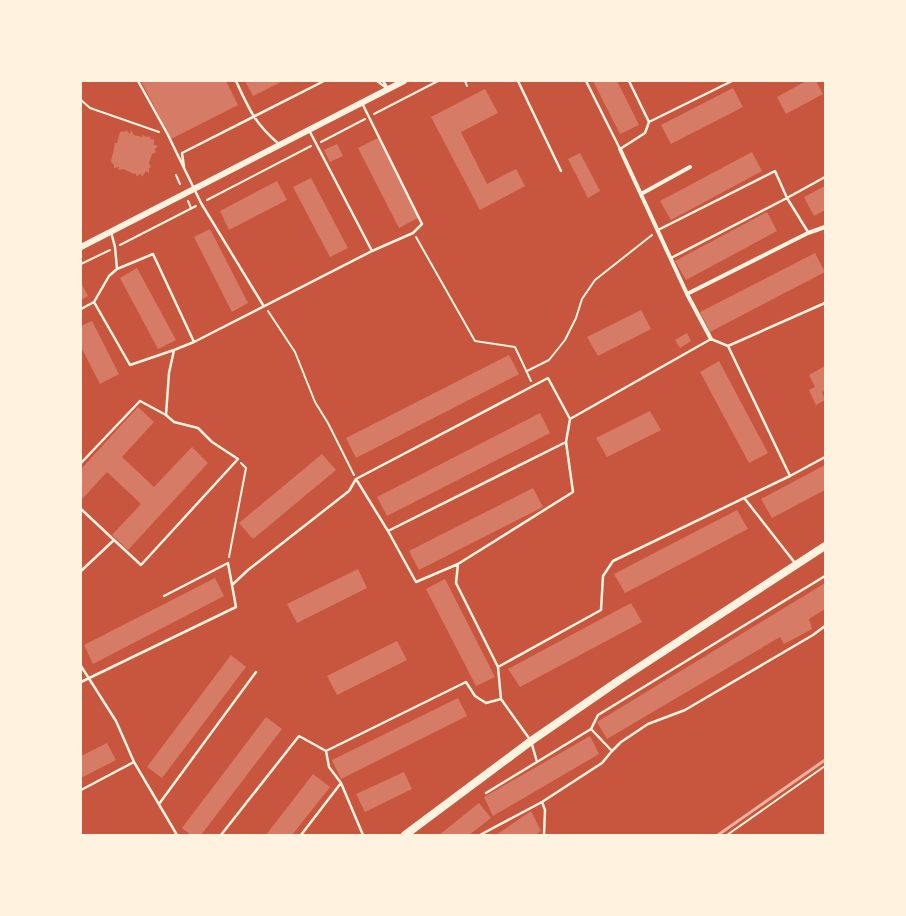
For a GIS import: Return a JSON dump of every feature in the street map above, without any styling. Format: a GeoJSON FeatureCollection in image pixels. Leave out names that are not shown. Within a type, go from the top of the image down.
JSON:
{"type":"FeatureCollection","features":[{"type":"Feature","properties":{"kind":"main road"},"geometry":{"type":"LineString","coordinates":[[406,835],[531,741],[618,681],[825,546]]}},
{"type":"Feature","properties":{"kind":"street"},"geometry":{"type":"LineString","coordinates":[[81,247],[404,81]]}},
{"type":"Feature","properties":{"kind":"street"},"geometry":{"type":"LineString","coordinates":[[620,149],[687,294],[711,339]]}},
{"type":"Feature","properties":{"kind":"street"},"geometry":{"type":"LineString","coordinates":[[641,194],[690,167]]}},
{"type":"Feature","properties":{"kind":"street"},"geometry":{"type":"LineString","coordinates":[[687,294],[808,233],[825,227]]}},
{"type":"Feature","properties":{"kind":"lane"},"geometry":{"type":"LineString","coordinates":[[138,81],[168,135],[201,203],[263,306]]}},
{"type":"Feature","properties":{"kind":"lane"},"geometry":{"type":"LineString","coordinates":[[236,81],[253,117],[263,130],[279,145]]}},
{"type":"Feature","properties":{"kind":"lane"},"geometry":{"type":"LineString","coordinates":[[184,170],[182,153],[324,81]]}},
{"type":"Feature","properties":{"kind":"lane"},"geometry":{"type":"LineString","coordinates":[[377,81],[388,89]]}},
{"type":"Feature","properties":{"kind":"lane"},"geometry":{"type":"LineString","coordinates":[[384,81],[388,89]]}},
{"type":"Feature","properties":{"kind":"lane"},"geometry":{"type":"LineString","coordinates":[[518,81],[561,171]]}},
{"type":"Feature","properties":{"kind":"lane"},"geometry":{"type":"LineString","coordinates":[[586,81],[620,149],[645,133],[650,122],[732,81]]}},
{"type":"Feature","properties":{"kind":"lane"},"geometry":{"type":"LineString","coordinates":[[629,81],[650,122]]}},
{"type":"Feature","properties":{"kind":"lane"},"geometry":{"type":"LineString","coordinates":[[94,302],[130,365],[194,342],[372,251],[413,233],[422,224],[362,103]]}},
{"type":"Feature","properties":{"kind":"lane"},"geometry":{"type":"LineString","coordinates":[[309,130],[372,251]]}},
{"type":"Feature","properties":{"kind":"lane"},"geometry":{"type":"LineString","coordinates":[[658,230],[774,172],[787,198],[808,233]]}},
{"type":"Feature","properties":{"kind":"lane"},"geometry":{"type":"LineString","coordinates":[[671,258],[825,177]]}},
{"type":"Feature","properties":{"kind":"lane"},"geometry":{"type":"LineString","coordinates":[[110,231],[115,247],[118,269]]}},
{"type":"Feature","properties":{"kind":"lane"},"geometry":{"type":"LineString","coordinates":[[81,309],[94,302],[109,276],[118,269],[153,254],[194,342]]}},
{"type":"Feature","properties":{"kind":"lane"},"geometry":{"type":"LineString","coordinates":[[728,346],[825,303]]}},
{"type":"Feature","properties":{"kind":"lane"},"geometry":{"type":"LineString","coordinates":[[570,419],[711,339],[728,346],[790,476]]}},
{"type":"Feature","properties":{"kind":"lane"},"geometry":{"type":"LineString","coordinates":[[166,415],[169,373],[174,350]]}},
{"type":"Feature","properties":{"kind":"lane"},"geometry":{"type":"LineString","coordinates":[[232,585],[248,570],[349,491],[356,479],[548,378],[570,419],[566,442],[574,492],[458,564],[416,582],[388,531],[356,479]]}},
{"type":"Feature","properties":{"kind":"lane"},"geometry":{"type":"LineString","coordinates":[[81,463],[140,401],[166,415],[174,422],[198,428],[212,442],[238,460],[141,565],[81,509]]}},
{"type":"Feature","properties":{"kind":"lane"},"geometry":{"type":"LineString","coordinates":[[388,531],[566,442]]}},
{"type":"Feature","properties":{"kind":"lane"},"geometry":{"type":"LineString","coordinates":[[498,667],[601,610],[603,576],[612,561],[745,499],[825,457]]}},
{"type":"Feature","properties":{"kind":"lane"},"geometry":{"type":"LineString","coordinates":[[745,499],[796,565]]}},
{"type":"Feature","properties":{"kind":"lane"},"geometry":{"type":"LineString","coordinates":[[81,571],[114,540]]}},
{"type":"Feature","properties":{"kind":"lane"},"geometry":{"type":"LineString","coordinates":[[81,682],[236,606],[228,563],[164,596]]}},
{"type":"Feature","properties":{"kind":"lane"},"geometry":{"type":"LineString","coordinates":[[458,564],[456,583],[498,667],[500,699],[531,741],[537,762]]}},
{"type":"Feature","properties":{"kind":"lane"},"geometry":{"type":"LineString","coordinates":[[486,793],[591,729],[598,715],[825,576]]}},
{"type":"Feature","properties":{"kind":"lane"},"geometry":{"type":"LineString","coordinates":[[480,835],[542,802],[602,763],[621,742],[648,724],[685,710],[813,635],[825,626]]}},
{"type":"Feature","properties":{"kind":"lane"},"geometry":{"type":"LineString","coordinates":[[81,666],[116,721],[134,762],[177,835]]}},
{"type":"Feature","properties":{"kind":"lane"},"geometry":{"type":"LineString","coordinates":[[159,804],[256,672]]}},
{"type":"Feature","properties":{"kind":"lane"},"geometry":{"type":"LineString","coordinates":[[326,751],[466,682],[475,696],[486,703],[500,699]]}},
{"type":"Feature","properties":{"kind":"lane"},"geometry":{"type":"LineString","coordinates":[[591,729],[612,751]]}},
{"type":"Feature","properties":{"kind":"lane"},"geometry":{"type":"LineString","coordinates":[[221,835],[299,736],[326,751]]}},
{"type":"Feature","properties":{"kind":"lane"},"geometry":{"type":"LineString","coordinates":[[326,751],[329,767],[341,783],[363,835]]}},
{"type":"Feature","properties":{"kind":"lane"},"geometry":{"type":"LineString","coordinates":[[81,790],[134,762]]}},
{"type":"Feature","properties":{"kind":"lane"},"geometry":{"type":"LineString","coordinates":[[301,835],[341,783]]}},
{"type":"Feature","properties":{"kind":"lane"},"geometry":{"type":"LineString","coordinates":[[542,802],[545,810],[544,835]]}},
{"type":"Feature","properties":{"kind":"path"},"geometry":{"type":"LineString","coordinates":[[81,264],[438,81]]}},
{"type":"Feature","properties":{"kind":"path"},"geometry":{"type":"LineString","coordinates":[[465,81],[467,86]]}},
{"type":"Feature","properties":{"kind":"path"},"geometry":{"type":"LineString","coordinates":[[81,100],[90,108],[168,135]]}},
{"type":"Feature","properties":{"kind":"path"},"geometry":{"type":"LineString","coordinates":[[176,175],[180,184]]}},
{"type":"Feature","properties":{"kind":"path"},"geometry":{"type":"LineString","coordinates":[[188,201],[191,208]]}},
{"type":"Feature","properties":{"kind":"path"},"geometry":{"type":"LineString","coordinates":[[527,371],[549,360],[565,340],[576,318],[582,298],[594,280],[658,230]]}},
{"type":"Feature","properties":{"kind":"path"},"geometry":{"type":"LineString","coordinates":[[413,233],[475,341],[516,347],[533,386]]}},
{"type":"Feature","properties":{"kind":"path"},"geometry":{"type":"LineString","coordinates":[[263,306],[295,352],[315,402],[328,423],[356,479]]}},
{"type":"Feature","properties":{"kind":"path"},"geometry":{"type":"LineString","coordinates":[[228,563],[246,468],[238,460]]}},
{"type":"Feature","properties":{"kind":"path"},"geometry":{"type":"LineString","coordinates":[[726,835],[825,766]]}},
{"type":"Feature","properties":{"kind":"building"},"geometry":{"type":"Polygon","coordinates":[[[141,81],[226,81],[238,105],[171,139],[141,81]]]}},
{"type":"Feature","properties":{"kind":"building"},"geometry":{"type":"Polygon","coordinates":[[[245,81],[283,81],[253,96],[245,81]]]}},
{"type":"Feature","properties":{"kind":"building"},"geometry":{"type":"Polygon","coordinates":[[[593,81],[617,81],[639,125],[620,134],[593,81]]]}},
{"type":"Feature","properties":{"kind":"building"},"geometry":{"type":"Polygon","coordinates":[[[806,81],[816,81],[823,94],[786,114],[777,97],[806,81]]]}},
{"type":"Feature","properties":{"kind":"building"},"geometry":{"type":"Polygon","coordinates":[[[733,88],[743,107],[671,144],[661,125],[733,88]]]}},
{"type":"Feature","properties":{"kind":"building"},"geometry":{"type":"Polygon","coordinates":[[[485,89],[498,113],[461,132],[487,184],[516,169],[525,186],[480,210],[431,117],[485,89]]]}},
{"type":"Feature","properties":{"kind":"building"},"geometry":{"type":"Polygon","coordinates":[[[126,130],[130,134],[131,130],[134,135],[142,137],[143,135],[147,137],[149,136],[152,140],[154,138],[154,145],[158,146],[154,150],[156,151],[152,154],[149,163],[151,167],[149,168],[149,173],[146,171],[142,177],[141,174],[136,176],[136,173],[134,174],[123,169],[118,170],[119,167],[114,168],[114,165],[111,162],[115,143],[117,143],[120,132],[125,132],[126,130]]]}},
{"type":"Feature","properties":{"kind":"building"},"geometry":{"type":"Polygon","coordinates":[[[378,138],[418,218],[399,228],[358,148],[378,138]]]}},
{"type":"Feature","properties":{"kind":"building"},"geometry":{"type":"Polygon","coordinates":[[[337,144],[343,156],[330,162],[324,150],[337,144]]]}},
{"type":"Feature","properties":{"kind":"building"},"geometry":{"type":"Polygon","coordinates":[[[752,152],[762,171],[671,220],[660,201],[752,152]]]}},
{"type":"Feature","properties":{"kind":"building"},"geometry":{"type":"Polygon","coordinates":[[[580,153],[600,191],[588,198],[568,159],[580,153]]]}},
{"type":"Feature","properties":{"kind":"building"},"geometry":{"type":"Polygon","coordinates":[[[311,178],[348,248],[330,257],[293,187],[311,178]]]}},
{"type":"Feature","properties":{"kind":"building"},"geometry":{"type":"Polygon","coordinates":[[[277,181],[287,200],[229,230],[220,211],[277,181]]]}},
{"type":"Feature","properties":{"kind":"building"},"geometry":{"type":"Polygon","coordinates":[[[825,186],[825,210],[814,216],[804,197],[825,186]]]}},
{"type":"Feature","properties":{"kind":"building"},"geometry":{"type":"Polygon","coordinates":[[[767,212],[777,231],[686,280],[675,261],[767,212]]]}},
{"type":"Feature","properties":{"kind":"building"},"geometry":{"type":"Polygon","coordinates":[[[210,229],[248,303],[232,312],[194,237],[210,229]]]}},
{"type":"Feature","properties":{"kind":"building"},"geometry":{"type":"Polygon","coordinates":[[[815,253],[825,272],[710,332],[700,312],[815,253]]]}},
{"type":"Feature","properties":{"kind":"building"},"geometry":{"type":"Polygon","coordinates":[[[137,268],[176,340],[158,349],[120,278],[137,268]]]}},
{"type":"Feature","properties":{"kind":"building"},"geometry":{"type":"Polygon","coordinates":[[[81,283],[88,296],[81,300],[81,283]]]}},
{"type":"Feature","properties":{"kind":"building"},"geometry":{"type":"Polygon","coordinates":[[[641,310],[651,329],[598,356],[587,337],[641,310]]]}},
{"type":"Feature","properties":{"kind":"building"},"geometry":{"type":"Polygon","coordinates":[[[92,321],[119,374],[100,384],[81,347],[81,326],[92,321]]]}},
{"type":"Feature","properties":{"kind":"building"},"geometry":{"type":"Polygon","coordinates":[[[687,333],[691,341],[680,348],[675,340],[687,333]]]}},
{"type":"Feature","properties":{"kind":"building"},"geometry":{"type":"Polygon","coordinates":[[[509,355],[519,374],[356,458],[346,438],[509,355]]]}},
{"type":"Feature","properties":{"kind":"building"},"geometry":{"type":"Polygon","coordinates":[[[719,361],[768,453],[749,463],[700,372],[719,361]]]}},
{"type":"Feature","properties":{"kind":"building"},"geometry":{"type":"Polygon","coordinates":[[[825,366],[825,391],[822,392],[825,400],[816,405],[809,390],[815,387],[809,375],[825,366]]]}},
{"type":"Feature","properties":{"kind":"building"},"geometry":{"type":"Polygon","coordinates":[[[138,407],[154,422],[122,457],[154,487],[192,447],[208,463],[128,550],[112,535],[141,504],[107,472],[82,499],[81,469],[138,407]]]}},
{"type":"Feature","properties":{"kind":"building"},"geometry":{"type":"Polygon","coordinates":[[[650,411],[661,430],[607,457],[596,438],[650,411]]]}},
{"type":"Feature","properties":{"kind":"building"},"geometry":{"type":"Polygon","coordinates":[[[540,413],[550,433],[387,516],[377,497],[540,413]]]}},
{"type":"Feature","properties":{"kind":"building"},"geometry":{"type":"Polygon","coordinates":[[[322,454],[336,470],[253,539],[239,523],[322,454]]]}},
{"type":"Feature","properties":{"kind":"building"},"geometry":{"type":"Polygon","coordinates":[[[825,465],[825,490],[772,518],[761,499],[825,465]]]}},
{"type":"Feature","properties":{"kind":"building"},"geometry":{"type":"Polygon","coordinates":[[[533,488],[543,507],[419,570],[409,551],[533,488]]]}},
{"type":"Feature","properties":{"kind":"building"},"geometry":{"type":"Polygon","coordinates":[[[737,510],[748,529],[625,593],[614,574],[737,510]]]}},
{"type":"Feature","properties":{"kind":"building"},"geometry":{"type":"Polygon","coordinates":[[[358,569],[367,588],[297,623],[287,604],[358,569]]]}},
{"type":"Feature","properties":{"kind":"building"},"geometry":{"type":"Polygon","coordinates":[[[215,578],[224,596],[93,664],[84,645],[215,578]]]}},
{"type":"Feature","properties":{"kind":"building"},"geometry":{"type":"Polygon","coordinates":[[[445,579],[495,677],[476,686],[426,589],[445,579]]]}},
{"type":"Feature","properties":{"kind":"building"},"geometry":{"type":"Polygon","coordinates":[[[825,583],[825,609],[809,619],[812,629],[784,644],[780,637],[607,739],[597,722],[825,583]]]}},
{"type":"Feature","properties":{"kind":"building"},"geometry":{"type":"Polygon","coordinates":[[[631,603],[642,622],[520,687],[508,669],[631,603]]]}},
{"type":"Feature","properties":{"kind":"building"},"geometry":{"type":"Polygon","coordinates":[[[397,641],[407,660],[337,695],[327,676],[397,641]]]}},
{"type":"Feature","properties":{"kind":"building"},"geometry":{"type":"Polygon","coordinates":[[[231,655],[246,667],[162,778],[147,767],[231,655]]]}},
{"type":"Feature","properties":{"kind":"building"},"geometry":{"type":"Polygon","coordinates":[[[458,698],[467,716],[341,779],[332,760],[458,698]]]}},
{"type":"Feature","properties":{"kind":"building"},"geometry":{"type":"Polygon","coordinates":[[[266,717],[282,729],[201,835],[191,835],[182,828],[266,717]]]}},
{"type":"Feature","properties":{"kind":"building"},"geometry":{"type":"Polygon","coordinates":[[[590,736],[599,754],[493,816],[484,797],[590,736]]]}},
{"type":"Feature","properties":{"kind":"building"},"geometry":{"type":"Polygon","coordinates":[[[107,743],[116,760],[81,778],[81,756],[107,743]]]}},
{"type":"Feature","properties":{"kind":"building"},"geometry":{"type":"Polygon","coordinates":[[[404,772],[412,789],[365,812],[356,794],[404,772]]]}},
{"type":"Feature","properties":{"kind":"building"},"geometry":{"type":"Polygon","coordinates":[[[313,774],[330,787],[292,835],[266,835],[313,774]]]}},
{"type":"Feature","properties":{"kind":"building"},"geometry":{"type":"Polygon","coordinates":[[[479,803],[491,818],[469,835],[439,835],[479,803]]]}},
{"type":"Feature","properties":{"kind":"building"},"geometry":{"type":"Polygon","coordinates":[[[531,811],[541,831],[535,835],[496,835],[531,811]]]}},
{"type":"Feature","properties":{"kind":"railway"},"geometry":{"type":"LineString","coordinates":[[718,835],[825,760]]}}]}
